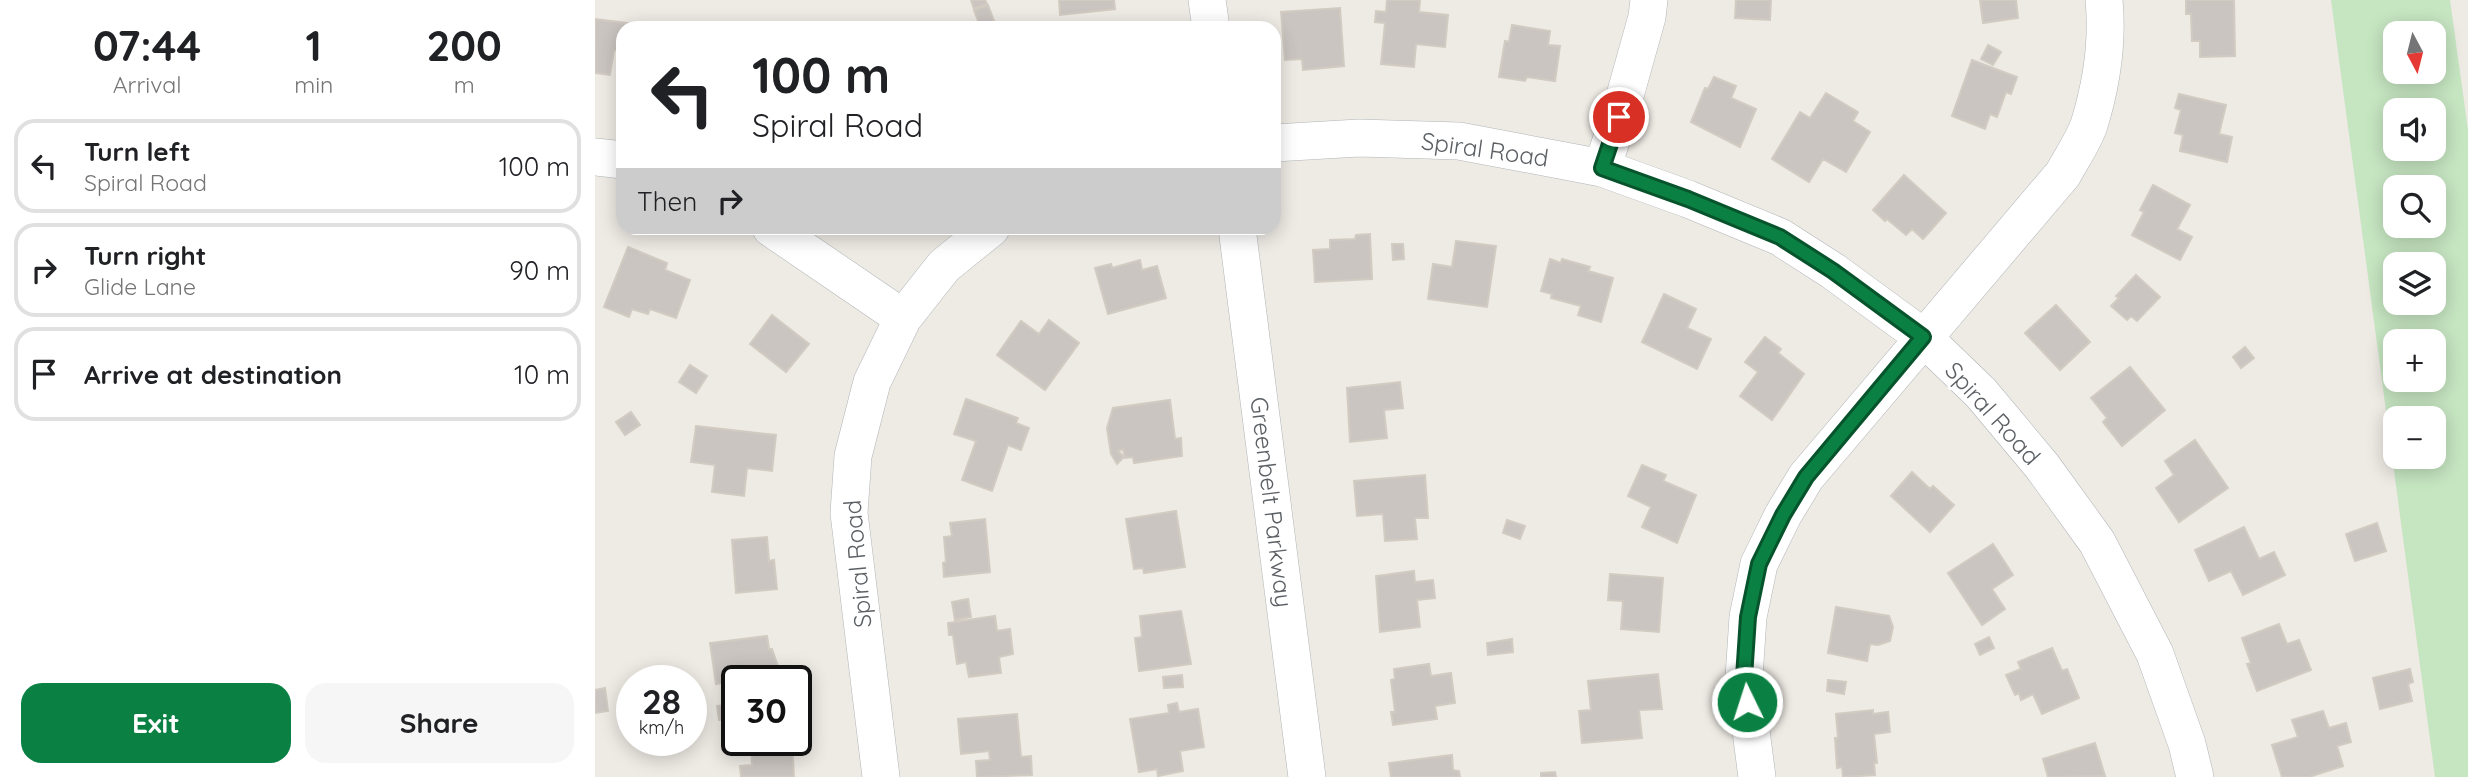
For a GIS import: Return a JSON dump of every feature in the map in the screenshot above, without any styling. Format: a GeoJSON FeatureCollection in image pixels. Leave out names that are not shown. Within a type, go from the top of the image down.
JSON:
{"type":"FeatureCollection","features":[{"type":"Feature","properties":{"kind":"street"},"geometry":{"type":"LineString","coordinates":[[1207,0],[1210,21]]}},
{"type":"Feature","properties":{"kind":"street"},"geometry":{"type":"LineString","coordinates":[[1602,168],[1647,17],[1649,0]]}},
{"type":"Feature","properties":{"kind":"street"},"geometry":{"type":"LineString","coordinates":[[1756,777],[1744,677],[1748,617],[1759,564],[1783,515],[1806,477],[2063,174],[2088,127],[2099,82],[2106,27],[2104,0]]}},
{"type":"Feature","properties":{"kind":"street","name":"Spiral Road"},"geometry":{"type":"LineString","coordinates":[[1281,143],[1359,138],[1459,141],[1602,168],[1688,199],[1780,237],[1843,278],[1923,337],[1981,393],[2042,466],[2097,542],[2155,654],[2187,744],[2195,777]]}},
{"type":"Feature","properties":{"kind":"street"},"geometry":{"type":"LineString","coordinates":[[595,157],[616,159]]}},
{"type":"Feature","properties":{"kind":"street"},"geometry":{"type":"LineString","coordinates":[[781,235],[903,318]]}},
{"type":"Feature","properties":{"kind":"street","name":"Spiral Road"},"geometry":{"type":"LineString","coordinates":[[881,777],[849,513],[853,456],[872,382],[903,318],[944,266],[982,235]]}},
{"type":"Feature","properties":{"kind":"street","name":"Greenbelt Parkway"},"geometry":{"type":"LineString","coordinates":[[1238,235],[1307,777]]}},
{"type":"Feature","properties":{"kind":"green space"},"geometry":{"type":"Polygon","coordinates":[[[2331,0],[2450,0],[2468,130],[2468,777],[2435,777],[2394,469],[2446,469],[2446,406],[2385,406],[2383,392],[2446,392],[2446,329],[2383,329],[2383,388],[2331,0]]]}},
{"type":"Feature","properties":{"kind":"building"},"geometry":{"type":"Polygon","coordinates":[[[971,0],[985,0],[987,4],[974,9],[971,0]]]}},
{"type":"Feature","properties":{"kind":"building"},"geometry":{"type":"Polygon","coordinates":[[[1059,0],[1114,0],[1115,9],[1060,15],[1059,0]]]}},
{"type":"Feature","properties":{"kind":"building"},"geometry":{"type":"Polygon","coordinates":[[[1387,0],[1420,0],[1419,12],[1448,15],[1445,47],[1416,44],[1414,67],[1381,64],[1385,23],[1375,22],[1376,11],[1386,12],[1387,0]]]}},
{"type":"Feature","properties":{"kind":"building"},"geometry":{"type":"Polygon","coordinates":[[[1736,0],[1771,0],[1770,20],[1735,18],[1736,0]]]}},
{"type":"Feature","properties":{"kind":"building"},"geometry":{"type":"Polygon","coordinates":[[[1980,0],[2016,0],[2018,18],[1983,23],[1980,0]]]}},
{"type":"Feature","properties":{"kind":"building"},"geometry":{"type":"Polygon","coordinates":[[[2186,0],[2234,0],[2235,56],[2200,57],[2200,41],[2192,41],[2191,14],[2186,14],[2186,0]]]}},
{"type":"Feature","properties":{"kind":"building"},"geometry":{"type":"Polygon","coordinates":[[[988,5],[994,21],[978,21],[974,10],[988,5]]]}},
{"type":"Feature","properties":{"kind":"building"},"geometry":{"type":"Polygon","coordinates":[[[1340,8],[1344,66],[1303,70],[1302,59],[1285,60],[1281,12],[1340,8]]]}},
{"type":"Feature","properties":{"kind":"building"},"geometry":{"type":"Polygon","coordinates":[[[595,19],[616,22],[616,50],[610,75],[595,73],[595,19]]]}},
{"type":"Feature","properties":{"kind":"building"},"geometry":{"type":"Polygon","coordinates":[[[1512,25],[1550,31],[1548,45],[1560,46],[1555,81],[1527,77],[1525,81],[1499,77],[1505,41],[1509,42],[1512,25]]]}},
{"type":"Feature","properties":{"kind":"building"},"geometry":{"type":"Polygon","coordinates":[[[1988,45],[2001,52],[1993,65],[1981,59],[1988,45]]]}},
{"type":"Feature","properties":{"kind":"building"},"geometry":{"type":"Polygon","coordinates":[[[1972,60],[2017,77],[2011,94],[2006,92],[1997,117],[1990,114],[1985,129],[1952,116],[1972,60]]]}},
{"type":"Feature","properties":{"kind":"building"},"geometry":{"type":"Polygon","coordinates":[[[1714,77],[1736,86],[1731,98],[1756,109],[1740,147],[1691,122],[1705,88],[1708,89],[1714,77]]]}},
{"type":"Feature","properties":{"kind":"building"},"geometry":{"type":"Polygon","coordinates":[[[1826,93],[1858,112],[1853,121],[1870,132],[1846,172],[1823,159],[1809,182],[1772,159],[1800,112],[1810,118],[1826,93]]]}},
{"type":"Feature","properties":{"kind":"building"},"geometry":{"type":"Polygon","coordinates":[[[2179,94],[2226,105],[2219,134],[2232,137],[2227,162],[2180,151],[2183,135],[2175,133],[2181,110],[2175,108],[2179,94]]]}},
{"type":"Feature","properties":{"kind":"building"},"geometry":{"type":"Polygon","coordinates":[[[1904,175],[1946,213],[1923,239],[1912,229],[1906,235],[1873,210],[1904,175]]]}},
{"type":"Feature","properties":{"kind":"building"},"geometry":{"type":"Polygon","coordinates":[[[2153,185],[2190,205],[2177,229],[2192,237],[2180,260],[2132,235],[2144,212],[2140,210],[2153,185]]]}},
{"type":"Feature","properties":{"kind":"building"},"geometry":{"type":"Polygon","coordinates":[[[1370,234],[1372,279],[1315,282],[1313,250],[1330,249],[1330,240],[1355,239],[1356,235],[1370,234]]]}},
{"type":"Feature","properties":{"kind":"building"},"geometry":{"type":"Polygon","coordinates":[[[1456,241],[1496,246],[1487,307],[1428,299],[1433,264],[1452,267],[1456,241]]]}},
{"type":"Feature","properties":{"kind":"building"},"geometry":{"type":"Polygon","coordinates":[[[1392,244],[1403,244],[1404,259],[1393,260],[1392,244]]]}},
{"type":"Feature","properties":{"kind":"building"},"geometry":{"type":"Polygon","coordinates":[[[628,247],[667,263],[665,270],[690,280],[676,318],[650,309],[648,314],[632,309],[629,317],[604,307],[628,247]]]}},
{"type":"Feature","properties":{"kind":"building"},"geometry":{"type":"Polygon","coordinates":[[[1550,259],[1561,263],[1562,259],[1590,267],[1588,271],[1613,278],[1601,322],[1578,315],[1581,306],[1551,298],[1552,294],[1541,291],[1550,259]]]}},
{"type":"Feature","properties":{"kind":"building"},"geometry":{"type":"Polygon","coordinates":[[[1140,260],[1142,270],[1157,266],[1166,298],[1108,314],[1095,268],[1111,264],[1112,268],[1140,260]]]}},
{"type":"Feature","properties":{"kind":"building"},"geometry":{"type":"Polygon","coordinates":[[[2136,275],[2160,297],[2137,321],[2131,316],[2127,320],[2111,306],[2119,298],[2116,296],[2136,275]]]}},
{"type":"Feature","properties":{"kind":"building"},"geometry":{"type":"Polygon","coordinates":[[[1664,294],[1696,309],[1687,328],[1711,339],[1697,369],[1642,342],[1664,294]]]}},
{"type":"Feature","properties":{"kind":"building"},"geometry":{"type":"Polygon","coordinates":[[[2056,305],[2090,342],[2060,370],[2025,333],[2056,305]]]}},
{"type":"Feature","properties":{"kind":"building"},"geometry":{"type":"Polygon","coordinates":[[[772,315],[809,344],[786,372],[750,344],[772,315]]]}},
{"type":"Feature","properties":{"kind":"building"},"geometry":{"type":"Polygon","coordinates":[[[1049,320],[1079,343],[1045,390],[997,355],[1021,321],[1039,334],[1049,320]]]}},
{"type":"Feature","properties":{"kind":"building"},"geometry":{"type":"Polygon","coordinates":[[[1765,337],[1781,349],[1778,353],[1804,374],[1772,420],[1740,396],[1758,372],[1745,362],[1765,337]]]}},
{"type":"Feature","properties":{"kind":"building"},"geometry":{"type":"Polygon","coordinates":[[[2245,347],[2254,358],[2241,368],[2233,357],[2245,347]]]}},
{"type":"Feature","properties":{"kind":"building"},"geometry":{"type":"Polygon","coordinates":[[[690,365],[707,376],[696,393],[679,382],[690,365]]]}},
{"type":"Feature","properties":{"kind":"building"},"geometry":{"type":"Polygon","coordinates":[[[2130,367],[2165,410],[2122,446],[2103,422],[2107,418],[2091,398],[2130,367]]]}},
{"type":"Feature","properties":{"kind":"building"},"geometry":{"type":"Polygon","coordinates":[[[1400,382],[1403,408],[1384,410],[1387,438],[1350,442],[1347,388],[1400,382]]]}},
{"type":"Feature","properties":{"kind":"building"},"geometry":{"type":"Polygon","coordinates":[[[966,399],[1018,418],[1016,423],[1029,428],[1021,450],[1008,445],[992,491],[962,480],[976,441],[954,434],[966,399]]]}},
{"type":"Feature","properties":{"kind":"building"},"geometry":{"type":"Polygon","coordinates":[[[1170,400],[1175,439],[1181,438],[1182,456],[1134,463],[1133,457],[1125,458],[1123,449],[1118,451],[1124,457],[1117,464],[1111,454],[1107,428],[1113,408],[1170,400]]]}},
{"type":"Feature","properties":{"kind":"building"},"geometry":{"type":"Polygon","coordinates":[[[631,412],[640,425],[625,435],[616,422],[631,412]]]}},
{"type":"Feature","properties":{"kind":"building"},"geometry":{"type":"Polygon","coordinates":[[[696,426],[776,435],[772,471],[747,468],[744,496],[712,492],[715,465],[691,462],[696,426]]]}},
{"type":"Feature","properties":{"kind":"building"},"geometry":{"type":"Polygon","coordinates":[[[2195,440],[2228,488],[2179,522],[2156,488],[2174,475],[2165,461],[2195,440]]]}},
{"type":"Feature","properties":{"kind":"building"},"geometry":{"type":"Polygon","coordinates":[[[1642,465],[1666,475],[1663,481],[1696,495],[1677,543],[1642,527],[1651,507],[1628,496],[1642,465]]]}},
{"type":"Feature","properties":{"kind":"building"},"geometry":{"type":"Polygon","coordinates":[[[1912,472],[1930,489],[1933,486],[1954,505],[1930,532],[1891,496],[1912,472]]]}},
{"type":"Feature","properties":{"kind":"building"},"geometry":{"type":"Polygon","coordinates":[[[1425,475],[1428,518],[1415,518],[1417,539],[1385,541],[1383,514],[1357,516],[1354,481],[1425,475]]]}},
{"type":"Feature","properties":{"kind":"building"},"geometry":{"type":"Polygon","coordinates":[[[1176,511],[1185,567],[1144,573],[1143,568],[1134,569],[1126,519],[1176,511]]]}},
{"type":"Feature","properties":{"kind":"building"},"geometry":{"type":"Polygon","coordinates":[[[985,519],[990,572],[944,577],[944,537],[952,536],[950,523],[985,519]]]}},
{"type":"Feature","properties":{"kind":"building"},"geometry":{"type":"Polygon","coordinates":[[[1507,520],[1525,526],[1520,539],[1503,533],[1507,520]]]}},
{"type":"Feature","properties":{"kind":"building"},"geometry":{"type":"Polygon","coordinates":[[[2377,523],[2386,551],[2355,561],[2346,534],[2377,523]]]}},
{"type":"Feature","properties":{"kind":"building"},"geometry":{"type":"Polygon","coordinates":[[[2244,527],[2259,559],[2274,552],[2285,575],[2243,595],[2231,571],[2209,581],[2195,550],[2244,527]]]}},
{"type":"Feature","properties":{"kind":"building"},"geometry":{"type":"Polygon","coordinates":[[[767,537],[769,561],[774,560],[777,589],[736,593],[732,540],[767,537]]]}},
{"type":"Feature","properties":{"kind":"building"},"geometry":{"type":"Polygon","coordinates":[[[1993,544],[2013,575],[1992,589],[2005,609],[1982,625],[1948,573],[1993,544]]]}},
{"type":"Feature","properties":{"kind":"building"},"geometry":{"type":"Polygon","coordinates":[[[1414,571],[1415,582],[1433,580],[1435,598],[1417,600],[1420,627],[1380,632],[1376,576],[1414,571]]]}},
{"type":"Feature","properties":{"kind":"building"},"geometry":{"type":"Polygon","coordinates":[[[1610,574],[1663,578],[1659,632],[1621,629],[1623,601],[1608,600],[1610,574]]]}},
{"type":"Feature","properties":{"kind":"building"},"geometry":{"type":"Polygon","coordinates":[[[968,599],[971,617],[955,620],[952,602],[968,599]]]}},
{"type":"Feature","properties":{"kind":"building"},"geometry":{"type":"Polygon","coordinates":[[[1836,607],[1889,616],[1893,627],[1890,641],[1878,645],[1870,644],[1867,661],[1828,653],[1836,607]]]}},
{"type":"Feature","properties":{"kind":"building"},"geometry":{"type":"Polygon","coordinates":[[[1181,611],[1191,664],[1139,671],[1135,638],[1142,637],[1140,616],[1181,611]]]}},
{"type":"Feature","properties":{"kind":"building"},"geometry":{"type":"Polygon","coordinates":[[[995,616],[997,631],[1010,629],[1013,654],[999,657],[1001,673],[969,677],[966,662],[957,664],[953,635],[949,635],[948,623],[995,616]]]}},
{"type":"Feature","properties":{"kind":"building"},"geometry":{"type":"Polygon","coordinates":[[[2279,624],[2287,644],[2299,640],[2311,670],[2257,691],[2247,664],[2251,663],[2242,638],[2279,624]]]}},
{"type":"Feature","properties":{"kind":"building"},"geometry":{"type":"Polygon","coordinates":[[[767,636],[769,649],[772,649],[778,665],[721,665],[721,683],[716,684],[710,643],[767,636]]]}},
{"type":"Feature","properties":{"kind":"building"},"geometry":{"type":"Polygon","coordinates":[[[1989,637],[1994,648],[1980,655],[1975,644],[1989,637]]]}},
{"type":"Feature","properties":{"kind":"building"},"geometry":{"type":"Polygon","coordinates":[[[1512,639],[1513,652],[1488,655],[1487,643],[1512,639]]]}},
{"type":"Feature","properties":{"kind":"building"},"geometry":{"type":"Polygon","coordinates":[[[2052,648],[2062,671],[2067,669],[2079,698],[2042,714],[2033,694],[2021,700],[2019,693],[2015,695],[2006,675],[2021,669],[2018,662],[2052,648]]]}},
{"type":"Feature","properties":{"kind":"building"},"geometry":{"type":"Polygon","coordinates":[[[1429,664],[1431,676],[1451,673],[1455,703],[1435,706],[1437,719],[1393,725],[1391,712],[1395,712],[1391,680],[1395,679],[1394,669],[1429,664]]]}},
{"type":"Feature","properties":{"kind":"building"},"geometry":{"type":"Polygon","coordinates":[[[2410,669],[2413,682],[2408,684],[2412,701],[2380,709],[2373,678],[2410,669]]]}},
{"type":"Feature","properties":{"kind":"building"},"geometry":{"type":"Polygon","coordinates":[[[1658,674],[1662,709],[1639,710],[1642,738],[1582,743],[1579,711],[1591,710],[1588,681],[1658,674]]]}},
{"type":"Feature","properties":{"kind":"building"},"geometry":{"type":"Polygon","coordinates":[[[1182,675],[1183,687],[1164,688],[1163,677],[1182,675]]]}},
{"type":"Feature","properties":{"kind":"building"},"geometry":{"type":"Polygon","coordinates":[[[1828,680],[1846,682],[1844,694],[1827,691],[1828,680]]]}},
{"type":"Feature","properties":{"kind":"building"},"geometry":{"type":"Polygon","coordinates":[[[605,688],[608,711],[595,713],[595,690],[605,688]]]}},
{"type":"Feature","properties":{"kind":"building"},"geometry":{"type":"Polygon","coordinates":[[[1177,703],[1179,712],[1198,709],[1204,747],[1180,751],[1183,771],[1158,776],[1157,769],[1139,772],[1130,719],[1169,713],[1168,705],[1177,703]]]}},
{"type":"Feature","properties":{"kind":"building"},"geometry":{"type":"Polygon","coordinates":[[[717,706],[721,706],[721,720],[719,720],[717,706]]]}},
{"type":"Feature","properties":{"kind":"building"},"geometry":{"type":"Polygon","coordinates":[[[1873,710],[1873,714],[1888,712],[1890,732],[1874,734],[1877,763],[1874,763],[1875,775],[1843,777],[1842,767],[1837,768],[1836,714],[1873,710]]]}},
{"type":"Feature","properties":{"kind":"building"},"geometry":{"type":"Polygon","coordinates":[[[2323,711],[2329,728],[2346,723],[2351,742],[2337,746],[2343,766],[2309,777],[2282,777],[2272,745],[2298,737],[2292,720],[2323,711]]]}},
{"type":"Feature","properties":{"kind":"building"},"geometry":{"type":"Polygon","coordinates":[[[1017,714],[1021,757],[1031,756],[1032,775],[977,777],[976,761],[990,760],[989,751],[961,754],[958,719],[1017,714]]]}},
{"type":"Feature","properties":{"kind":"building"},"geometry":{"type":"Polygon","coordinates":[[[2095,743],[2105,776],[2048,777],[2043,759],[2095,743]]]}},
{"type":"Feature","properties":{"kind":"building"},"geometry":{"type":"Polygon","coordinates":[[[1452,755],[1453,770],[1459,771],[1460,777],[1391,777],[1389,763],[1452,755]]]}},
{"type":"Feature","properties":{"kind":"building"},"geometry":{"type":"Polygon","coordinates":[[[752,756],[793,756],[794,777],[741,777],[740,766],[752,765],[752,756]]]}},
{"type":"Feature","properties":{"kind":"building"},"geometry":{"type":"Polygon","coordinates":[[[1555,772],[1556,777],[1541,777],[1541,773],[1555,772]]]}},
{"type":"Feature","properties":{"kind":"route"},"geometry":{"type":"LineString","coordinates":[[1619,117],[1602,168],[1688,199],[1780,237],[1833,271],[1923,337],[1806,477],[1783,515],[1759,564],[1748,617],[1744,677],[1747,702]]}}]}
